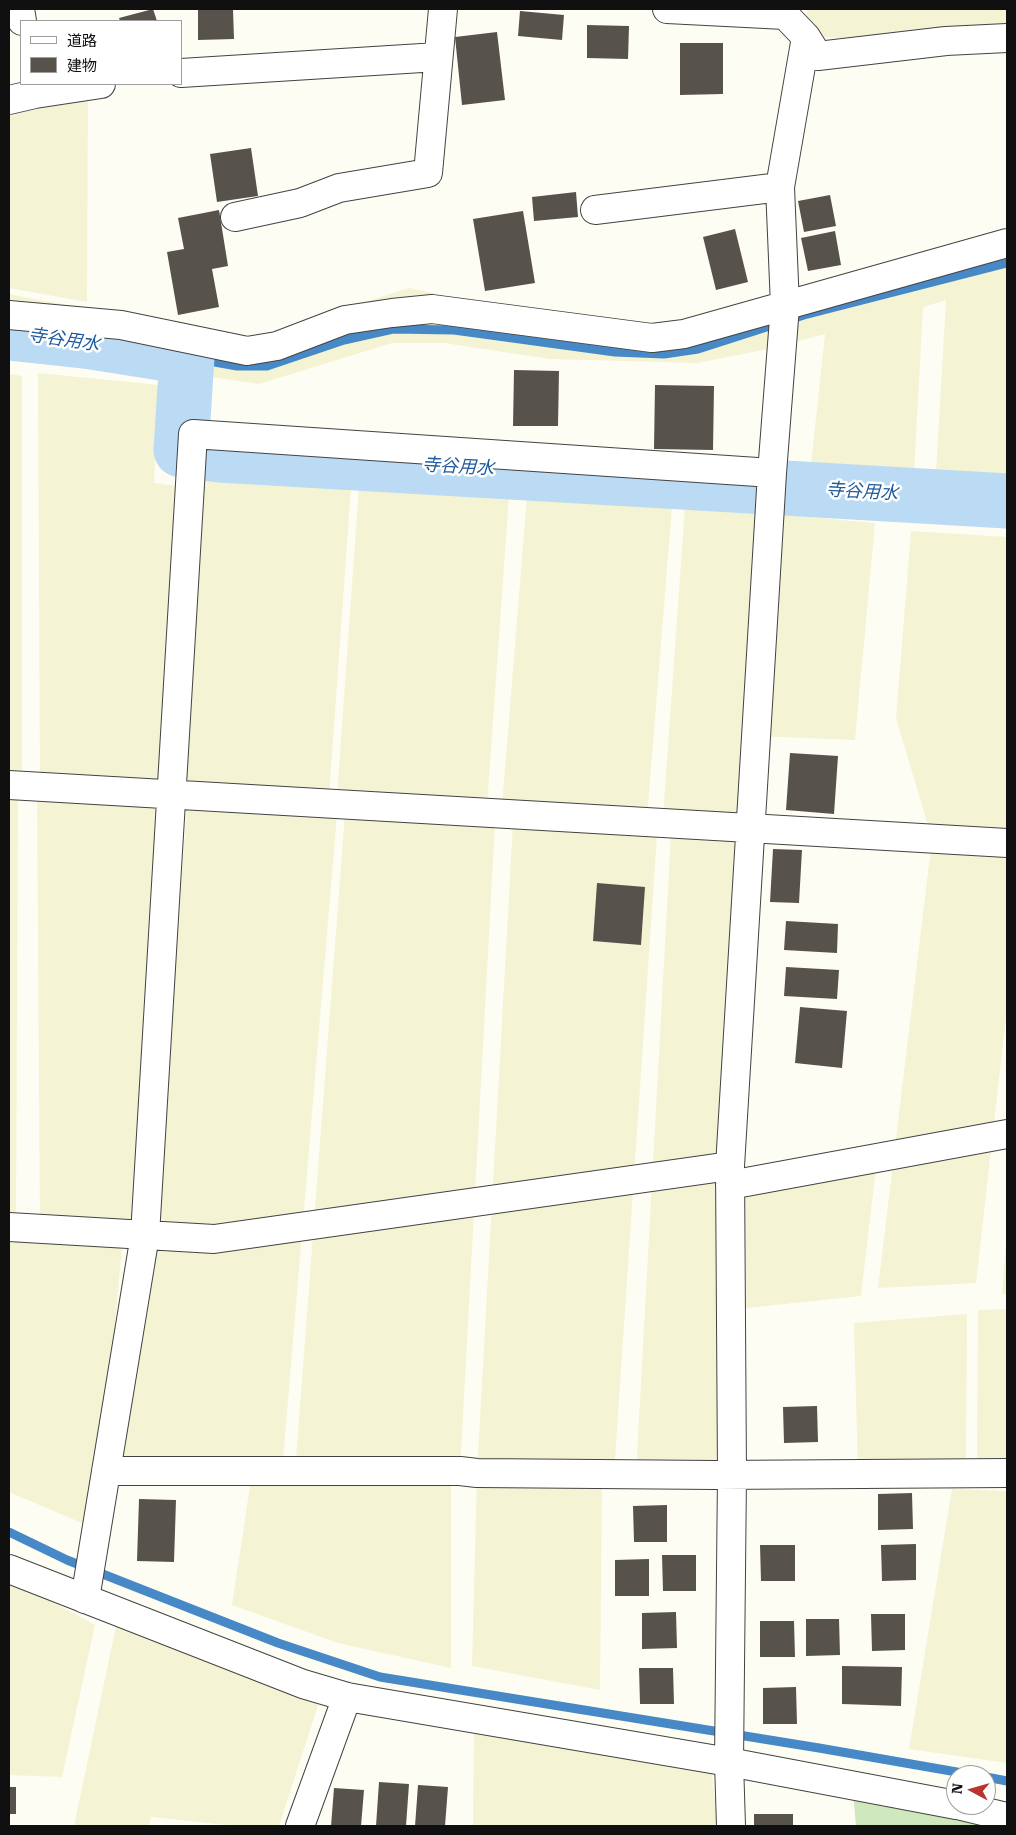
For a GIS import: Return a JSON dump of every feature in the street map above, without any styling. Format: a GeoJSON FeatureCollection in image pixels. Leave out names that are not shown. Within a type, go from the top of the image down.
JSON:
{"type":"FeatureCollection","features":[{"type":"Feature","properties":{"kind":"street"},"geometry":{"type":"LineString","coordinates":[[235,217],[300,203],[339,188],[428,173],[443,9]]}},
{"type":"Feature","properties":{"kind":"street"},"geometry":{"type":"LineString","coordinates":[[667,9],[786,12],[818,56],[946,41],[1007,38]]}},
{"type":"Feature","properties":{"kind":"street"},"geometry":{"type":"LineString","coordinates":[[731,1826],[729,1762],[732,1475],[730,1176],[772,473],[784,306],[780,187],[806,38]]}},
{"type":"Feature","properties":{"kind":"street"},"geometry":{"type":"LineString","coordinates":[[182,73],[438,57]]}},
{"type":"Feature","properties":{"kind":"street"},"geometry":{"type":"LineString","coordinates":[[9,100],[34,89],[88,85]]}},
{"type":"Feature","properties":{"kind":"street"},"geometry":{"type":"LineString","coordinates":[[594,210],[780,187]]}},
{"type":"Feature","properties":{"kind":"street"},"geometry":{"type":"LineString","coordinates":[[9,314],[121,325],[247,351],[277,346],[345,320],[432,309],[652,338],[684,334],[1007,243]]}},
{"type":"Feature","properties":{"kind":"street"},"geometry":{"type":"LineString","coordinates":[[85,1599],[145,1236],[170,793],[193,434],[772,473]]}},
{"type":"Feature","properties":{"kind":"street"},"geometry":{"type":"LineString","coordinates":[[9,785],[1007,843]]}},
{"type":"Feature","properties":{"kind":"street"},"geometry":{"type":"LineString","coordinates":[[9,1227],[214,1239],[730,1176],[1007,1134]]}},
{"type":"Feature","properties":{"kind":"street"},"geometry":{"type":"LineString","coordinates":[[106,1471],[460,1471],[477,1474],[732,1475],[1007,1473]]}},
{"type":"Feature","properties":{"kind":"street"},"geometry":{"type":"LineString","coordinates":[[9,1569],[303,1684],[348,1697],[729,1762],[946,1803]]}},
{"type":"Feature","properties":{"kind":"street"},"geometry":{"type":"LineString","coordinates":[[300,1826],[348,1697]]}},
{"type":"Feature","properties":{"kind":"green space"},"geometry":{"type":"Polygon","coordinates":[[[807,9],[1007,9],[1007,42],[806,37],[807,9]]]}},
{"type":"Feature","properties":{"kind":"green space"},"geometry":{"type":"Polygon","coordinates":[[[88,86],[87,302],[9,288],[9,103],[88,86]]]}},
{"type":"Feature","properties":{"kind":"green space"},"geometry":{"type":"Polygon","coordinates":[[[1007,241],[1007,477],[936,472],[946,300],[923,307],[914,473],[811,464],[825,334],[768,349],[697,363],[550,359],[444,343],[392,343],[259,384],[9,348],[9,294],[252,338],[409,288],[489,305],[635,327],[697,323],[1007,241]]]}},
{"type":"Feature","properties":{"kind":"green space"},"geometry":{"type":"Polygon","coordinates":[[[38,373],[159,385],[154,483],[190,488],[147,1239],[123,1237],[96,1529],[9,1492],[9,1234],[40,1229],[37,792],[40,786],[38,373]]]}},
{"type":"Feature","properties":{"kind":"green space"},"geometry":{"type":"Polygon","coordinates":[[[9,374],[22,376],[22,771],[9,770],[9,374]]]}},
{"type":"Feature","properties":{"kind":"green space"},"geometry":{"type":"Polygon","coordinates":[[[201,477],[351,487],[328,811],[178,800],[201,477]]]}},
{"type":"Feature","properties":{"kind":"green space"},"geometry":{"type":"Polygon","coordinates":[[[359,486],[509,496],[486,820],[336,810],[359,486]]]}},
{"type":"Feature","properties":{"kind":"green space"},"geometry":{"type":"Polygon","coordinates":[[[527,496],[672,507],[646,830],[501,818],[527,496]]]}},
{"type":"Feature","properties":{"kind":"green space"},"geometry":{"type":"Polygon","coordinates":[[[685,506],[875,523],[855,740],[756,736],[730,1166],[716,1475],[636,1474],[671,834],[662,831],[685,506]]]}},
{"type":"Feature","properties":{"kind":"green space"},"geometry":{"type":"Polygon","coordinates":[[[911,531],[1007,537],[1007,1008],[976,1283],[878,1288],[932,839],[896,718],[911,531]]]}},
{"type":"Feature","properties":{"kind":"green space"},"geometry":{"type":"Polygon","coordinates":[[[9,785],[18,785],[16,1227],[9,1227],[9,785]]]}},
{"type":"Feature","properties":{"kind":"green space"},"geometry":{"type":"Polygon","coordinates":[[[187,804],[337,814],[282,1472],[117,1471],[164,1128],[187,804]]]}},
{"type":"Feature","properties":{"kind":"green space"},"geometry":{"type":"Polygon","coordinates":[[[345,813],[495,824],[460,1471],[451,1472],[451,1668],[338,1643],[232,1605],[250,1486],[440,1472],[295,1472],[345,813]]]}},
{"type":"Feature","properties":{"kind":"green space"},"geometry":{"type":"Polygon","coordinates":[[[513,823],[657,835],[614,1474],[602,1474],[600,1690],[472,1666],[477,1473],[513,823]]]}},
{"type":"Feature","properties":{"kind":"green space"},"geometry":{"type":"Polygon","coordinates":[[[877,1158],[861,1296],[746,1308],[745,1183],[877,1158]]]}},
{"type":"Feature","properties":{"kind":"green space"},"geometry":{"type":"Polygon","coordinates":[[[1007,1231],[1007,1294],[1002,1294],[1007,1231]]]}},
{"type":"Feature","properties":{"kind":"green space"},"geometry":{"type":"Polygon","coordinates":[[[1007,1309],[1007,1463],[977,1464],[978,1310],[1007,1309]]]}},
{"type":"Feature","properties":{"kind":"green space"},"geometry":{"type":"Polygon","coordinates":[[[967,1314],[966,1459],[858,1474],[854,1323],[967,1314]]]}},
{"type":"Feature","properties":{"kind":"green space"},"geometry":{"type":"Polygon","coordinates":[[[952,1489],[1007,1491],[1007,1763],[909,1749],[952,1489]]]}},
{"type":"Feature","properties":{"kind":"green space"},"geometry":{"type":"Polygon","coordinates":[[[9,1578],[95,1625],[62,1777],[9,1775],[9,1578]]]}},
{"type":"Feature","properties":{"kind":"green space"},"geometry":{"type":"Polygon","coordinates":[[[119,1612],[323,1690],[279,1826],[237,1826],[151,1817],[149,1826],[74,1826],[119,1612]]]}},
{"type":"Feature","properties":{"kind":"green space"},"geometry":{"type":"Polygon","coordinates":[[[474,1719],[710,1759],[718,1826],[473,1826],[474,1719]]]}},
{"type":"Feature","properties":{"kind":"green space"},"geometry":{"type":"Polygon","coordinates":[[[853,1791],[946,1812],[946,1815],[959,1815],[1007,1826],[856,1826],[853,1791]]]}},
{"type":"Feature","properties":{"kind":"building"},"geometry":{"type":"Polygon","coordinates":[[[153,9],[157,20],[120,20],[119,18],[153,9]]]}},
{"type":"Feature","properties":{"kind":"building"},"geometry":{"type":"Polygon","coordinates":[[[198,9],[233,9],[234,39],[198,40],[198,9]]]}},
{"type":"Feature","properties":{"kind":"building"},"geometry":{"type":"Polygon","coordinates":[[[520,11],[564,15],[562,40],[518,36],[520,11]]]}},
{"type":"Feature","properties":{"kind":"building"},"geometry":{"type":"Polygon","coordinates":[[[587,25],[629,26],[628,59],[587,58],[587,25]]]}},
{"type":"Feature","properties":{"kind":"building"},"geometry":{"type":"Polygon","coordinates":[[[497,32],[505,100],[462,105],[455,37],[497,32]]]}},
{"type":"Feature","properties":{"kind":"building"},"geometry":{"type":"Polygon","coordinates":[[[680,43],[723,43],[723,94],[680,95],[680,43]]]}},
{"type":"Feature","properties":{"kind":"building"},"geometry":{"type":"Polygon","coordinates":[[[251,148],[258,196],[217,202],[210,154],[251,148]]]}},
{"type":"Feature","properties":{"kind":"building"},"geometry":{"type":"Polygon","coordinates":[[[576,192],[578,217],[534,221],[532,197],[576,192]]]}},
{"type":"Feature","properties":{"kind":"building"},"geometry":{"type":"Polygon","coordinates":[[[830,195],[836,226],[804,232],[798,201],[830,195]]]}},
{"type":"Feature","properties":{"kind":"building"},"geometry":{"type":"Polygon","coordinates":[[[219,210],[228,266],[212,269],[219,307],[178,315],[167,252],[184,249],[178,218],[219,210]]]}},
{"type":"Feature","properties":{"kind":"building"},"geometry":{"type":"Polygon","coordinates":[[[523,211],[535,283],[485,291],[473,219],[523,211]]]}},
{"type":"Feature","properties":{"kind":"building"},"geometry":{"type":"Polygon","coordinates":[[[735,229],[748,282],[716,290],[703,237],[735,229]]]}},
{"type":"Feature","properties":{"kind":"building"},"geometry":{"type":"Polygon","coordinates":[[[835,231],[841,265],[808,271],[801,238],[835,231]]]}},
{"type":"Feature","properties":{"kind":"building"},"geometry":{"type":"Polygon","coordinates":[[[514,370],[559,371],[558,426],[513,426],[514,370]]]}},
{"type":"Feature","properties":{"kind":"building"},"geometry":{"type":"Polygon","coordinates":[[[655,385],[714,386],[713,450],[654,449],[655,385]]]}},
{"type":"Feature","properties":{"kind":"building"},"geometry":{"type":"Polygon","coordinates":[[[790,753],[838,756],[834,814],[786,810],[790,753]]]}},
{"type":"Feature","properties":{"kind":"building"},"geometry":{"type":"Polygon","coordinates":[[[773,849],[802,850],[799,903],[770,902],[773,849]]]}},
{"type":"Feature","properties":{"kind":"building"},"geometry":{"type":"Polygon","coordinates":[[[597,883],[645,887],[641,945],[593,941],[597,883]]]}},
{"type":"Feature","properties":{"kind":"building"},"geometry":{"type":"Polygon","coordinates":[[[786,921],[838,924],[837,953],[784,950],[786,921]]]}},
{"type":"Feature","properties":{"kind":"building"},"geometry":{"type":"Polygon","coordinates":[[[786,967],[839,970],[837,999],[784,996],[786,967]]]}},
{"type":"Feature","properties":{"kind":"building"},"geometry":{"type":"Polygon","coordinates":[[[800,1007],[847,1011],[842,1068],[795,1063],[800,1007]]]}},
{"type":"Feature","properties":{"kind":"building"},"geometry":{"type":"Polygon","coordinates":[[[817,1406],[818,1442],[784,1443],[783,1407],[817,1406]]]}},
{"type":"Feature","properties":{"kind":"building"},"geometry":{"type":"Polygon","coordinates":[[[912,1493],[913,1529],[878,1530],[878,1494],[912,1493]]]}},
{"type":"Feature","properties":{"kind":"building"},"geometry":{"type":"Polygon","coordinates":[[[139,1499],[176,1500],[174,1562],[137,1561],[139,1499]]]}},
{"type":"Feature","properties":{"kind":"building"},"geometry":{"type":"Polygon","coordinates":[[[667,1505],[667,1542],[634,1542],[633,1506],[667,1505]]]}},
{"type":"Feature","properties":{"kind":"building"},"geometry":{"type":"Polygon","coordinates":[[[916,1544],[916,1580],[882,1581],[881,1545],[916,1544]]]}},
{"type":"Feature","properties":{"kind":"building"},"geometry":{"type":"Polygon","coordinates":[[[760,1545],[795,1545],[795,1581],[761,1581],[760,1545]]]}},
{"type":"Feature","properties":{"kind":"building"},"geometry":{"type":"Polygon","coordinates":[[[662,1555],[696,1555],[696,1591],[663,1591],[662,1555]]]}},
{"type":"Feature","properties":{"kind":"building"},"geometry":{"type":"Polygon","coordinates":[[[649,1559],[649,1596],[615,1596],[615,1560],[649,1559]]]}},
{"type":"Feature","properties":{"kind":"building"},"geometry":{"type":"Polygon","coordinates":[[[676,1612],[677,1648],[642,1649],[642,1613],[676,1612]]]}},
{"type":"Feature","properties":{"kind":"building"},"geometry":{"type":"Polygon","coordinates":[[[871,1614],[905,1614],[905,1650],[872,1651],[871,1614]]]}},
{"type":"Feature","properties":{"kind":"building"},"geometry":{"type":"Polygon","coordinates":[[[806,1619],[839,1619],[840,1655],[806,1656],[806,1619]]]}},
{"type":"Feature","properties":{"kind":"building"},"geometry":{"type":"Polygon","coordinates":[[[760,1621],[794,1621],[795,1657],[760,1657],[760,1621]]]}},
{"type":"Feature","properties":{"kind":"building"},"geometry":{"type":"Polygon","coordinates":[[[842,1666],[902,1667],[901,1706],[842,1704],[842,1666]]]}},
{"type":"Feature","properties":{"kind":"building"},"geometry":{"type":"Polygon","coordinates":[[[639,1668],[673,1668],[674,1704],[640,1704],[639,1668]]]}},
{"type":"Feature","properties":{"kind":"building"},"geometry":{"type":"Polygon","coordinates":[[[796,1687],[797,1724],[763,1724],[763,1688],[796,1687]]]}},
{"type":"Feature","properties":{"kind":"building"},"geometry":{"type":"Polygon","coordinates":[[[379,1782],[409,1784],[406,1826],[376,1826],[379,1782]]]}},
{"type":"Feature","properties":{"kind":"building"},"geometry":{"type":"Polygon","coordinates":[[[418,1785],[448,1787],[445,1826],[415,1826],[418,1785]]]}},
{"type":"Feature","properties":{"kind":"building"},"geometry":{"type":"Polygon","coordinates":[[[9,1787],[16,1787],[16,1814],[9,1814],[9,1787]]]}},
{"type":"Feature","properties":{"kind":"building"},"geometry":{"type":"Polygon","coordinates":[[[334,1788],[364,1790],[361,1826],[331,1826],[334,1788]]]}},
{"type":"Feature","properties":{"kind":"building"},"geometry":{"type":"Polygon","coordinates":[[[754,1814],[793,1814],[793,1826],[754,1826],[754,1814]]]}},
{"type":"Feature","properties":{"kind":"waterway"},"geometry":{"type":"LineString","coordinates":[[187,357],[237,366],[267,366],[344,340],[393,329],[454,330],[615,352],[664,354],[698,349],[804,315],[1007,263]]}},
{"type":"Feature","properties":{"kind":"waterway","name":"寺谷用水"},"geometry":{"type":"LineString","coordinates":[[9,333],[92,342],[187,357],[181,450],[220,455],[1007,501]]}},
{"type":"Feature","properties":{"kind":"waterway"},"geometry":{"type":"LineString","coordinates":[[9,1532],[67,1560],[278,1643],[380,1677],[946,1770]]}},
{"type":"Feature","properties":{"kind":"waterway"},"geometry":{"type":"LineString","coordinates":[[996,1779],[1007,1781]]}}]}
